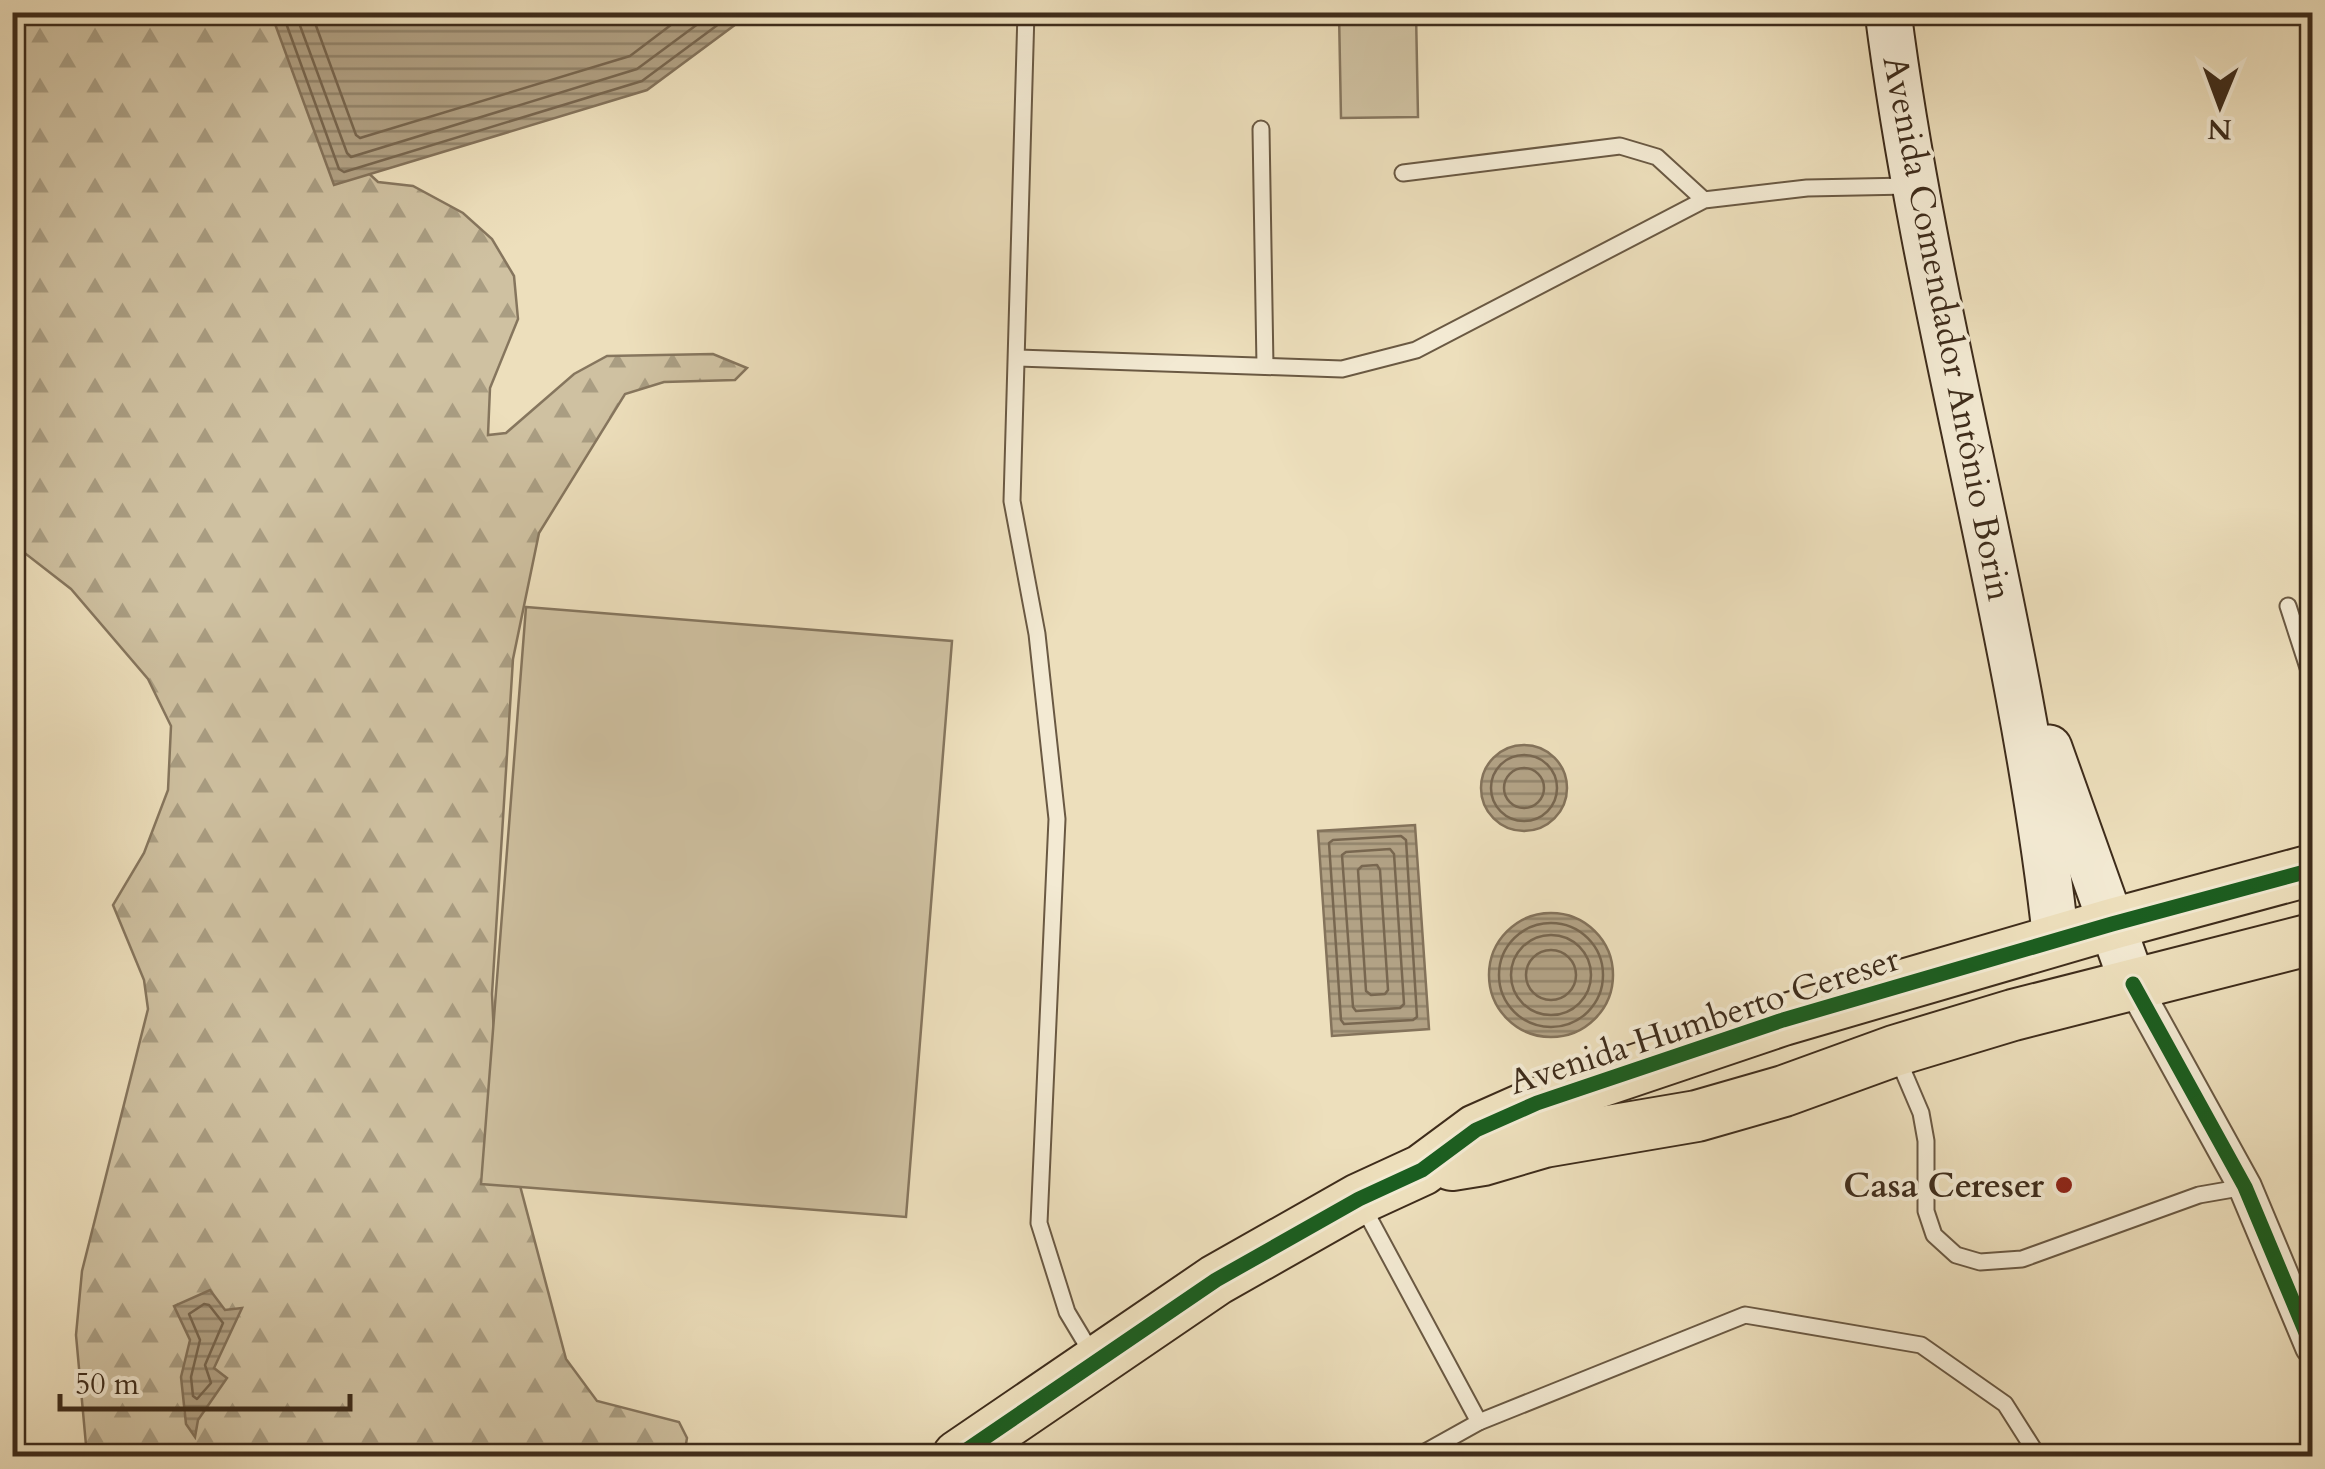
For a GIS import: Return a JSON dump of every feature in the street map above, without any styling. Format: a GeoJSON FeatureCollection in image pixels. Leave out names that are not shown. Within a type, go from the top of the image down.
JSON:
{"type":"FeatureCollection","features":[{"type":"Feature","properties":{"kind":"main road","name":"Avenida Comendador Antônio Borin"},"geometry":{"type":"LineString","coordinates":[[1888,12],[1914,186],[2011,643],[2056,940]]}},
{"type":"Feature","properties":{"kind":"main road","name":"Avenida Comendador Antônio Borin"},"geometry":{"type":"LineString","coordinates":[[2011,643],[2133,984]]}},
{"type":"Feature","properties":{"kind":"main road","name":"Avenida Humberto Cereser"},"geometry":{"type":"LineString","coordinates":[[958,1456],[1216,1280],[1359,1200],[1422,1170],[1476,1130],[1537,1102],[1783,1020],[2312,870]]}},
{"type":"Feature","properties":{"kind":"main road","name":"Avenida Humberto Cereser"},"geometry":{"type":"LineString","coordinates":[[1422,1170],[1483,1160],[1544,1142],[1697,1116],[2036,1009],[2312,940]]}},
{"type":"Feature","properties":{"kind":"street"},"geometry":{"type":"LineString","coordinates":[[2133,984],[2244,1187],[2312,1347]]}},
{"type":"Feature","properties":{"kind":"lane"},"geometry":{"type":"LineString","coordinates":[[1026,12],[1012,501],[1037,634],[1057,818],[1039,1224],[1067,1312],[1096,1360]]}},
{"type":"Feature","properties":{"kind":"lane"},"geometry":{"type":"LineString","coordinates":[[1261,129],[1266,366]]}},
{"type":"Feature","properties":{"kind":"lane"},"geometry":{"type":"LineString","coordinates":[[1403,173],[1620,146],[1657,156],[1704,200]]}},
{"type":"Feature","properties":{"kind":"lane"},"geometry":{"type":"LineString","coordinates":[[1018,358],[1342,369],[1416,350],[1704,200],[1807,188],[1914,186]]}},
{"type":"Feature","properties":{"kind":"lane"},"geometry":{"type":"LineString","coordinates":[[2288,606],[2312,680]]}},
{"type":"Feature","properties":{"kind":"lane"},"geometry":{"type":"LineString","coordinates":[[1894,1051],[1921,1112],[1926,1142],[1926,1211],[1934,1234],[1956,1256],[1980,1262],[2022,1258],[2200,1195],[2244,1187]]}},
{"type":"Feature","properties":{"kind":"lane"},"geometry":{"type":"LineString","coordinates":[[1359,1200],[1479,1422]]}},
{"type":"Feature","properties":{"kind":"lane"},"geometry":{"type":"LineString","coordinates":[[1418,1456],[1479,1422],[1745,1314],[1920,1344],[2006,1404],[2038,1456]]}},
{"type":"Feature","properties":{"kind":"green space"},"geometry":{"type":"Polygon","coordinates":[[[12,13],[306,13],[362,167],[378,182],[413,186],[463,213],[492,239],[514,276],[518,319],[490,388],[488,435],[506,433],[574,374],[607,356],[713,354],[747,368],[735,380],[664,382],[625,394],[539,533],[513,659],[492,994],[497,1099],[566,1359],[597,1401],[679,1422],[687,1438],[684,1456],[87,1456],[76,1335],[82,1271],[148,1009],[144,980],[113,905],[144,853],[168,790],[171,726],[148,679],[71,589],[13,544],[12,13]]]}},
{"type":"Feature","properties":{"kind":"green space"},"geometry":{"type":"Polygon","coordinates":[[[1339,13],[1416,13],[1418,117],[1341,118],[1339,13]]]}},
{"type":"Feature","properties":{"kind":"green space"},"geometry":{"type":"Polygon","coordinates":[[[526,607],[952,641],[906,1217],[481,1184],[526,607]]]}},
{"type":"Feature","properties":{"kind":"water"},"geometry":{"type":"Polygon","coordinates":[[[271,12],[751,13],[647,90],[334,185],[271,12]]]}},
{"type":"Feature","properties":{"kind":"water"},"geometry":{"type":"Polygon","coordinates":[[[1524,745],[1548,752],[1560,764],[1567,788],[1560,812],[1548,824],[1524,831],[1500,824],[1488,812],[1481,788],[1488,764],[1500,752],[1524,745]]]}},
{"type":"Feature","properties":{"kind":"water"},"geometry":{"type":"Polygon","coordinates":[[[1415,825],[1429,1029],[1332,1036],[1318,831],[1415,825]]]}},
{"type":"Feature","properties":{"kind":"water"},"geometry":{"type":"Polygon","coordinates":[[[1551,913],[1575,917],[1595,931],[1609,951],[1613,975],[1609,999],[1595,1019],[1575,1033],[1551,1037],[1527,1033],[1507,1019],[1493,999],[1489,975],[1493,951],[1507,931],[1527,917],[1551,913]]]}},
{"type":"Feature","properties":{"kind":"water"},"geometry":{"type":"Polygon","coordinates":[[[210,1290],[225,1310],[242,1308],[214,1368],[227,1378],[198,1420],[195,1437],[186,1424],[181,1377],[190,1340],[174,1306],[210,1290]]]}},
{"type":"Feature","properties":{"kind":"cycle path"},"geometry":{"type":"LineString","coordinates":[[958,1456],[1216,1280],[1359,1199],[1422,1170],[1476,1130],[1537,1103],[1783,1020],[2312,870]]}},
{"type":"Feature","properties":{"kind":"cycle path"},"geometry":{"type":"LineString","coordinates":[[2133,984],[2245,1187],[2312,1347]]}},
{"type":"Feature","properties":{"kind":"place","name":"Casa Cereser"},"geometry":{"type":"Point","coordinates":[2064,1185]}}]}
